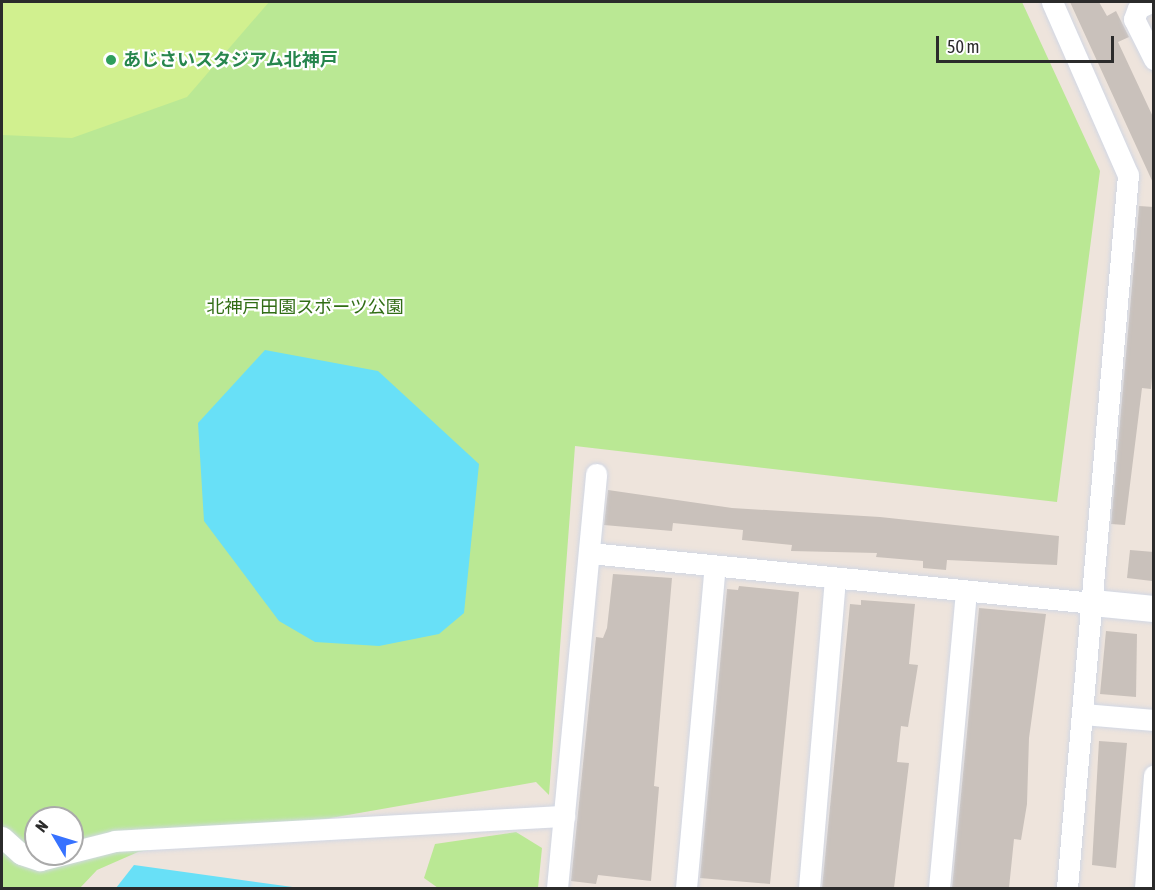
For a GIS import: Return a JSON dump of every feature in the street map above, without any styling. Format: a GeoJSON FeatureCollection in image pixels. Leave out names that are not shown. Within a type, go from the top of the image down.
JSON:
{"type":"FeatureCollection","features":[{"type":"Feature","properties":{"kind":"street"},"geometry":{"type":"LineString","coordinates":[[1052,2],[1128,175],[1093,603],[1066,888]]}},
{"type":"Feature","properties":{"kind":"street"},"geometry":{"type":"LineString","coordinates":[[1151,2],[1138,8],[1134,19],[1154,59]]}},
{"type":"Feature","properties":{"kind":"street"},"geometry":{"type":"LineString","coordinates":[[557,888],[596,474]]}},
{"type":"Feature","properties":{"kind":"street"},"geometry":{"type":"LineString","coordinates":[[590,553],[1154,609]]}},
{"type":"Feature","properties":{"kind":"street"},"geometry":{"type":"LineString","coordinates":[[686,888],[715,566]]}},
{"type":"Feature","properties":{"kind":"street"},"geometry":{"type":"LineString","coordinates":[[808,888],[835,578]]}},
{"type":"Feature","properties":{"kind":"street"},"geometry":{"type":"LineString","coordinates":[[939,888],[966,591]]}},
{"type":"Feature","properties":{"kind":"street"},"geometry":{"type":"LineString","coordinates":[[1083,714],[1154,720]]}},
{"type":"Feature","properties":{"kind":"street"},"geometry":{"type":"LineString","coordinates":[[1145,888],[1154,775]]}},
{"type":"Feature","properties":{"kind":"street"},"geometry":{"type":"LineString","coordinates":[[2,837],[21,854],[40,860],[115,841],[564,816]]}},
{"type":"Feature","properties":{"kind":"green space","name":"北神戸田園スポーツ公園"},"geometry":{"type":"Polygon","coordinates":[[[2,2],[1022,2],[1100,171],[1057,502],[575,446],[549,795],[536,782],[138,852],[97,870],[80,888],[2,888],[2,2]]]}},
{"type":"Feature","properties":{"kind":"green space","name":"あじさいスタジアム北神戸"},"geometry":{"type":"Polygon","coordinates":[[[2,2],[269,2],[187,97],[72,138],[2,135],[2,2]]]}},
{"type":"Feature","properties":{"kind":"green space"},"geometry":{"type":"Polygon","coordinates":[[[516,832],[542,848],[538,888],[438,888],[424,878],[435,844],[516,832]]]}},
{"type":"Feature","properties":{"kind":"water"},"geometry":{"type":"Polygon","coordinates":[[[265,350],[378,371],[479,464],[464,613],[439,634],[379,646],[315,642],[279,621],[204,521],[198,423],[265,350]]]}},
{"type":"Feature","properties":{"kind":"water"},"geometry":{"type":"Polygon","coordinates":[[[134,865],[300,888],[116,888],[134,865]]]}},
{"type":"Feature","properties":{"kind":"building"},"geometry":{"type":"Polygon","coordinates":[[[1070,2],[1099,2],[1107,16],[1116,11],[1129,37],[1118,42],[1154,119],[1154,185],[1070,2]]]}},
{"type":"Feature","properties":{"kind":"building"},"geometry":{"type":"Polygon","coordinates":[[[1139,206],[1154,207],[1153,366],[1151,389],[1142,388],[1125,525],[1111,524],[1139,206]]]}},
{"type":"Feature","properties":{"kind":"building"},"geometry":{"type":"Polygon","coordinates":[[[608,490],[732,508],[880,517],[1059,536],[1057,565],[947,560],[946,570],[923,568],[923,561],[876,557],[877,553],[791,551],[792,545],[742,540],[743,530],[673,523],[672,531],[604,525],[608,490]]]}},
{"type":"Feature","properties":{"kind":"building"},"geometry":{"type":"Polygon","coordinates":[[[1130,550],[1154,552],[1152,581],[1127,578],[1130,550]]]}},
{"type":"Feature","properties":{"kind":"building"},"geometry":{"type":"Polygon","coordinates":[[[613,574],[672,578],[654,786],[659,787],[651,881],[598,875],[596,884],[571,881],[596,637],[603,638],[607,628],[613,574]]]}},
{"type":"Feature","properties":{"kind":"building"},"geometry":{"type":"Polygon","coordinates":[[[739,586],[799,592],[770,884],[700,878],[727,589],[738,590],[739,586]]]}},
{"type":"Feature","properties":{"kind":"building"},"geometry":{"type":"Polygon","coordinates":[[[861,600],[915,604],[909,664],[918,665],[908,727],[901,726],[897,762],[909,763],[894,888],[822,888],[850,604],[861,605],[861,600]]]}},
{"type":"Feature","properties":{"kind":"building"},"geometry":{"type":"Polygon","coordinates":[[[979,608],[1046,614],[1029,738],[1027,804],[1021,840],[1014,839],[1009,888],[952,888],[979,608]]]}},
{"type":"Feature","properties":{"kind":"building"},"geometry":{"type":"Polygon","coordinates":[[[1106,631],[1137,634],[1136,697],[1100,694],[1106,631]]]}},
{"type":"Feature","properties":{"kind":"building"},"geometry":{"type":"Polygon","coordinates":[[[1099,741],[1127,743],[1116,868],[1092,865],[1099,741]]]}},
{"type":"Feature","properties":{"kind":"place","name":"あじさいスタジアム北神戸"},"geometry":{"type":"Point","coordinates":[111,60]}}]}
